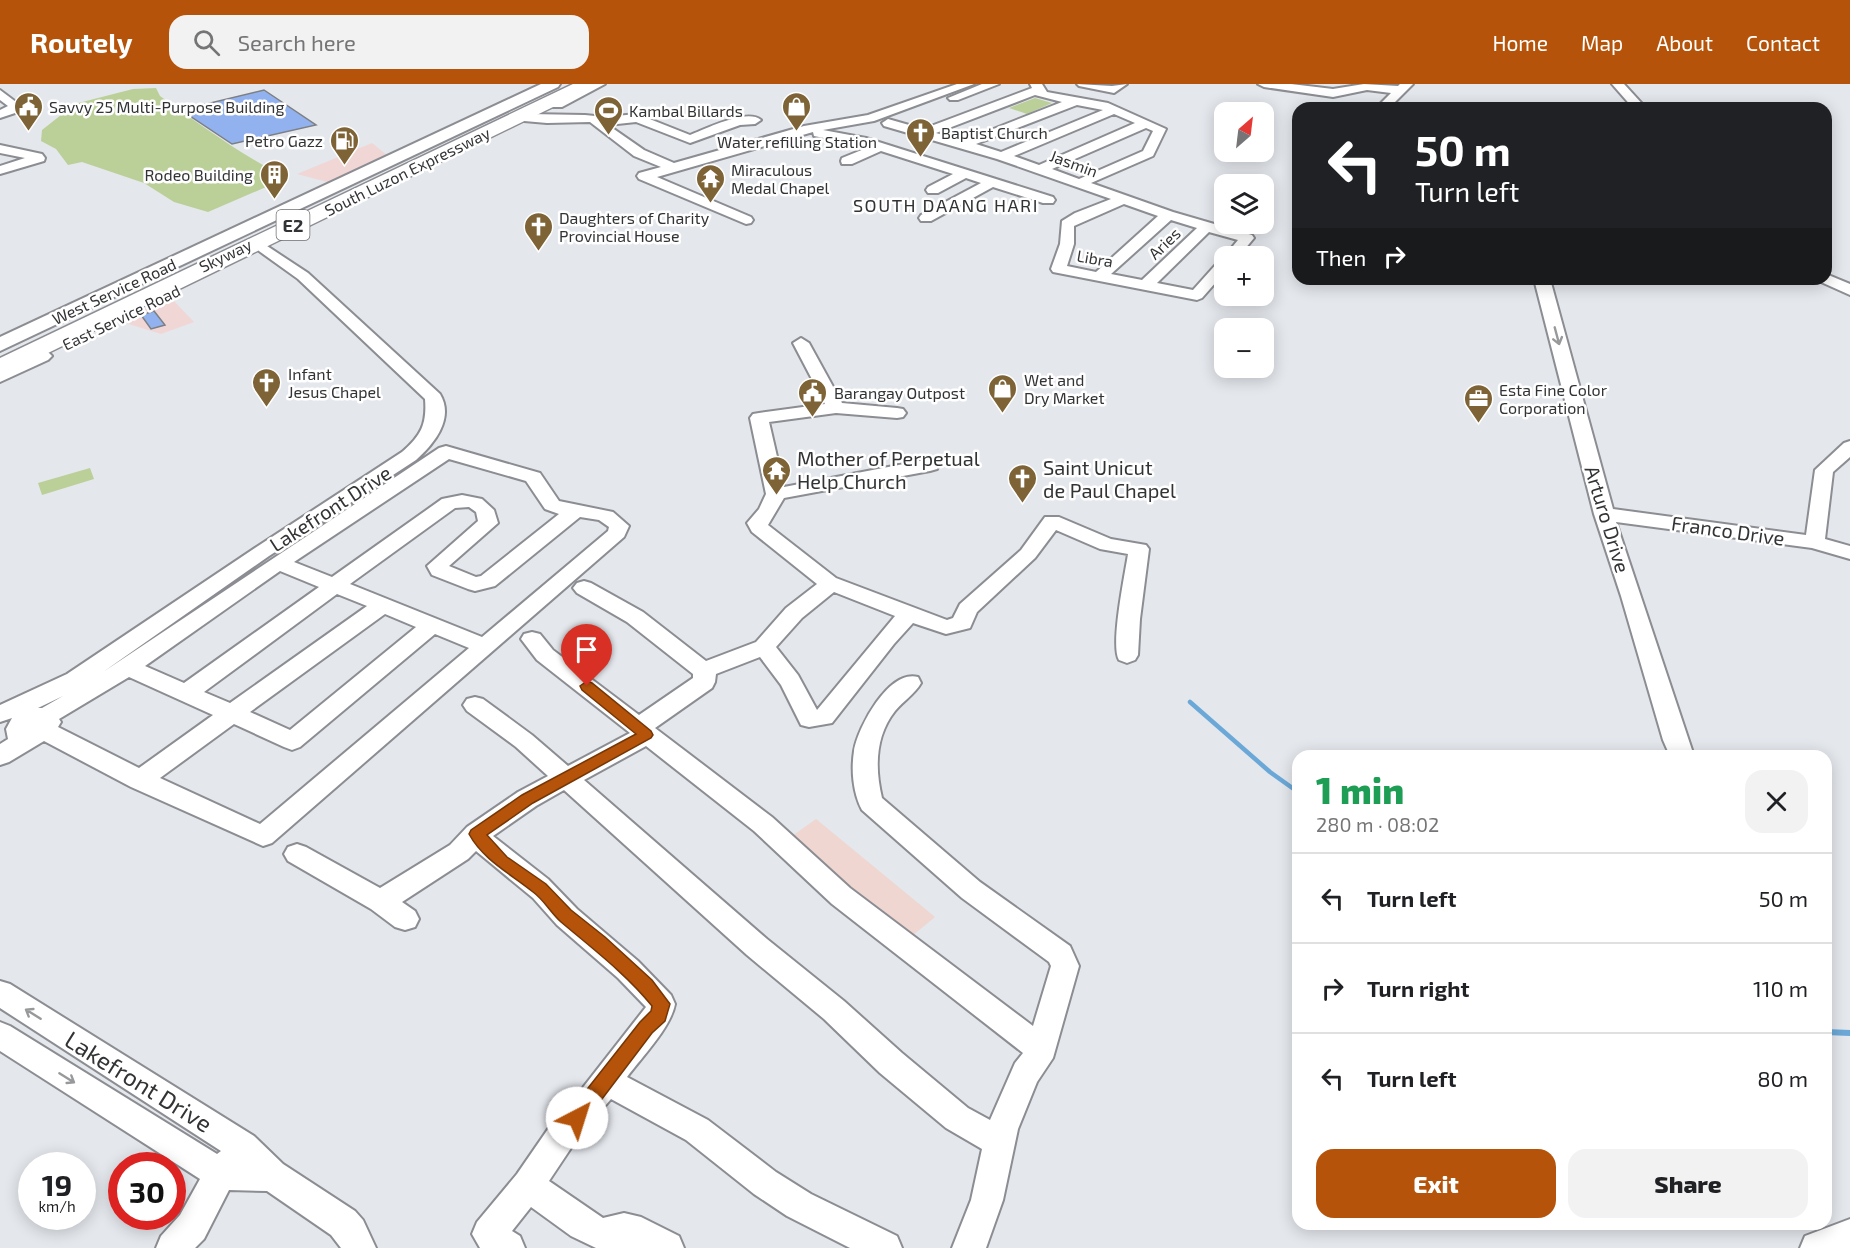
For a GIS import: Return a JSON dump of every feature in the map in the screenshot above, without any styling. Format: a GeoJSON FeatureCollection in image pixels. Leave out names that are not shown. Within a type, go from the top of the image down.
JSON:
{"type":"FeatureCollection","features":[{"type":"Feature","properties":{"kind":"highway","name":"South Luzon Expressway"},"geometry":{"type":"LineString","coordinates":[[0,354],[564,84]]}},
{"type":"Feature","properties":{"kind":"highway","name":"Skyway"},"geometry":{"type":"LineString","coordinates":[[0,354],[570,84]]}},
{"type":"Feature","properties":{"kind":"highway","name":"Skyway"},"geometry":{"type":"LineString","coordinates":[[0,366],[581,84]]}},
{"type":"Feature","properties":{"kind":"highway","name":"South Luzon Expressway"},"geometry":{"type":"LineString","coordinates":[[0,366],[586,84]]}},
{"type":"Feature","properties":{"kind":"main road","name":"West Service Road"},"geometry":{"type":"LineString","coordinates":[[0,345],[553,84]]}},
{"type":"Feature","properties":{"kind":"main road","name":"East Service Road"},"geometry":{"type":"LineString","coordinates":[[0,376],[598,84]]}},
{"type":"Feature","properties":{"kind":"street"},"geometry":{"type":"LineString","coordinates":[[746,220],[644,176],[808,129],[870,118],[968,84]]}},
{"type":"Feature","properties":{"kind":"street","name":"Jasmin"},"geometry":{"type":"LineString","coordinates":[[993,84],[888,123],[1002,156],[1206,228],[1247,238],[1240,246]]}},
{"type":"Feature","properties":{"kind":"street"},"geometry":{"type":"LineString","coordinates":[[1083,84],[1114,90],[1121,84]]}},
{"type":"Feature","properties":{"kind":"street"},"geometry":{"type":"LineString","coordinates":[[1264,84],[1333,93],[1367,87],[1403,87]]}},
{"type":"Feature","properties":{"kind":"street"},"geometry":{"type":"LineString","coordinates":[[1618,84],[1634,102]]}},
{"type":"Feature","properties":{"kind":"street"},"geometry":{"type":"LineString","coordinates":[[924,133],[1037,87],[1044,95],[1114,110],[1160,129],[1148,153],[1080,183]]}},
{"type":"Feature","properties":{"kind":"street"},"geometry":{"type":"LineString","coordinates":[[1388,102],[1403,87]]}},
{"type":"Feature","properties":{"kind":"street"},"geometry":{"type":"LineString","coordinates":[[0,114],[11,110],[14,105],[3,91]]}},
{"type":"Feature","properties":{"kind":"street"},"geometry":{"type":"LineString","coordinates":[[963,145],[1076,101]]}},
{"type":"Feature","properties":{"kind":"street"},"geometry":{"type":"LineString","coordinates":[[1002,156],[1114,110]]}},
{"type":"Feature","properties":{"kind":"street"},"geometry":{"type":"LineString","coordinates":[[528,118],[548,121],[585,117],[604,121]]}},
{"type":"Feature","properties":{"kind":"street"},"geometry":{"type":"LineString","coordinates":[[674,168],[639,153],[596,122],[637,118],[690,139],[738,121],[755,120]]}},
{"type":"Feature","properties":{"kind":"street"},"geometry":{"type":"LineString","coordinates":[[1041,169],[1146,123]]}},
{"type":"Feature","properties":{"kind":"street"},"geometry":{"type":"LineString","coordinates":[[808,129],[820,134],[852,139],[880,147],[1048,201]]}},
{"type":"Feature","properties":{"kind":"street"},"geometry":{"type":"LineString","coordinates":[[847,160],[880,147]]}},
{"type":"Feature","properties":{"kind":"street"},"geometry":{"type":"LineString","coordinates":[[0,149],[39,158],[0,170]]}},
{"type":"Feature","properties":{"kind":"street"},"geometry":{"type":"LineString","coordinates":[[933,190],[964,174]]}},
{"type":"Feature","properties":{"kind":"street"},"geometry":{"type":"LineString","coordinates":[[926,218],[992,183]]}},
{"type":"Feature","properties":{"kind":"street","name":"Libra"},"geometry":{"type":"LineString","coordinates":[[1124,199],[1080,216],[1067,224],[1067,244],[1058,268],[1197,295],[1214,275]]}},
{"type":"Feature","properties":{"kind":"street"},"geometry":{"type":"LineString","coordinates":[[1100,276],[1168,215]]}},
{"type":"Feature","properties":{"kind":"street","name":"Aries"},"geometry":{"type":"LineString","coordinates":[[1146,285],[1206,228]]}},
{"type":"Feature","properties":{"kind":"street","name":"Lakefront Drive"},"geometry":{"type":"LineString","coordinates":[[22,728],[30,702],[75,680],[262,552],[409,456],[428,440],[435,427],[434,398],[303,276],[264,248]]}},
{"type":"Feature","properties":{"kind":"street"},"geometry":{"type":"LineString","coordinates":[[1832,282],[1850,290]]}},
{"type":"Feature","properties":{"kind":"street","name":"Arturo Drive"},"geometry":{"type":"LineString","coordinates":[[1544,285],[1604,514],[1679,750]]}},
{"type":"Feature","properties":{"kind":"street"},"geometry":{"type":"LineString","coordinates":[[801,343],[836,408]]}},
{"type":"Feature","properties":{"kind":"street"},"geometry":{"type":"LineString","coordinates":[[897,413],[836,408],[759,418],[776,494],[768,511],[757,523],[759,528],[831,584],[946,627],[962,623],[968,609],[1028,554],[1052,521],[1107,545],[1139,549],[1126,655]]}},
{"type":"Feature","properties":{"kind":"street"},"geometry":{"type":"LineString","coordinates":[[1815,542],[1824,470],[1850,447]]}},
{"type":"Feature","properties":{"kind":"street"},"geometry":{"type":"LineString","coordinates":[[0,756],[22,728],[128,667],[278,562],[446,452],[533,477],[539,481],[549,503],[555,507],[590,512],[615,521],[619,526],[617,533],[263,836],[22,728]]}},
{"type":"Feature","properties":{"kind":"street"},"geometry":{"type":"LineString","coordinates":[[776,494],[930,465]]}},
{"type":"Feature","properties":{"kind":"street"},"geometry":{"type":"LineString","coordinates":[[186,693],[449,503],[463,500],[476,502],[482,506],[488,516],[488,523],[437,566],[439,570],[476,584],[488,581],[576,510]]}},
{"type":"Feature","properties":{"kind":"street","name":"Franco Drive"},"geometry":{"type":"LineString","coordinates":[[1604,514],[1815,542],[1850,553]]}},
{"type":"Feature","properties":{"kind":"street"},"geometry":{"type":"LineString","coordinates":[[278,562],[484,646]]}},
{"type":"Feature","properties":{"kind":"street"},"geometry":{"type":"LineString","coordinates":[[704,670],[764,647],[794,613],[831,584]]}},
{"type":"Feature","properties":{"kind":"street"},"geometry":{"type":"LineString","coordinates":[[584,588],[635,617],[704,670]]}},
{"type":"Feature","properties":{"kind":"street"},"geometry":{"type":"LineString","coordinates":[[140,780],[383,605]]}},
{"type":"Feature","properties":{"kind":"street"},"geometry":{"type":"LineString","coordinates":[[764,647],[789,675],[798,690],[809,718],[816,720],[824,717],[843,696],[850,682],[890,632],[909,614]]}},
{"type":"Feature","properties":{"kind":"street"},"geometry":{"type":"LineString","coordinates":[[128,667],[230,715],[292,741],[432,625]]}},
{"type":"Feature","properties":{"kind":"street"},"geometry":{"type":"LineString","coordinates":[[532,639],[545,655],[763,824],[841,896],[1040,1048]]}},
{"type":"Feature","properties":{"kind":"street"},"geometry":{"type":"LineString","coordinates":[[381,901],[459,852],[476,834],[527,799],[566,779],[642,731],[704,682],[704,670]]}},
{"type":"Feature","properties":{"kind":"street"},"geometry":{"type":"LineString","coordinates":[[910,683],[892,700],[869,733],[866,787],[871,802],[971,890],[1060,954],[1065,966],[1038,1058],[1026,1073],[1002,1129],[987,1200],[969,1248]]}},
{"type":"Feature","properties":{"kind":"street"},"geometry":{"type":"LineString","coordinates":[[475,705],[524,741],[757,947],[834,1010],[891,1063],[957,1118],[999,1142]]}},
{"type":"Feature","properties":{"kind":"street"},"geometry":{"type":"LineString","coordinates":[[476,834],[502,861],[541,888],[565,915],[599,942],[662,1004],[659,1015],[646,1028],[585,1109],[568,1126],[528,1185],[489,1234],[508,1248]]}},
{"type":"Feature","properties":{"kind":"street"},"geometry":{"type":"LineString","coordinates":[[297,854],[381,901],[405,919]]}},
{"type":"Feature","properties":{"kind":"street","name":"Lakefront Drive"},"geometry":{"type":"LineString","coordinates":[[0,993],[243,1147],[272,1176],[343,1223],[351,1232],[359,1248]]}},
{"type":"Feature","properties":{"kind":"street","name":"Lakefront Drive"},"geometry":{"type":"LineString","coordinates":[[0,1035],[220,1174]]}},
{"type":"Feature","properties":{"kind":"street"},"geometry":{"type":"LineString","coordinates":[[606,1080],[697,1130],[765,1183],[799,1205],[885,1248]]}},
{"type":"Feature","properties":{"kind":"street"},"geometry":{"type":"LineString","coordinates":[[185,1241],[220,1174],[243,1147]]}},
{"type":"Feature","properties":{"kind":"street"},"geometry":{"type":"LineString","coordinates":[[220,1174],[272,1176]]}},
{"type":"Feature","properties":{"kind":"street"},"geometry":{"type":"LineString","coordinates":[[528,1185],[588,1227],[602,1234],[609,1236],[623,1230],[633,1231],[667,1248]]}},
{"type":"Feature","properties":{"kind":"street"},"geometry":{"type":"LineString","coordinates":[[1817,1248],[1850,1236]]}},
{"type":"Feature","properties":{"kind":"shaded area","name":"Petro Gazz"},"geometry":{"type":"Polygon","coordinates":[[[372,143],[388,156],[331,183],[297,174],[372,143]]]}},
{"type":"Feature","properties":{"kind":"shaded area"},"geometry":{"type":"Polygon","coordinates":[[[170,297],[194,322],[161,334],[119,321],[170,297]]]}},
{"type":"Feature","properties":{"kind":"shaded area"},"geometry":{"type":"Polygon","coordinates":[[[816,819],[935,917],[907,940],[788,839],[816,819]]]}},
{"type":"Feature","properties":{"kind":"green space"},"geometry":{"type":"Polygon","coordinates":[[[156,88],[160,96],[206,129],[287,178],[208,212],[174,202],[144,183],[82,162],[68,165],[56,149],[41,141],[42,130],[61,115],[55,109],[133,89],[156,88]]]}},
{"type":"Feature","properties":{"kind":"green space"},"geometry":{"type":"Polygon","coordinates":[[[1035,98],[1052,103],[1027,114],[1009,108],[1035,98]]]}},
{"type":"Feature","properties":{"kind":"green space"},"geometry":{"type":"Polygon","coordinates":[[[90,468],[94,479],[42,495],[38,483],[90,468]]]}},
{"type":"Feature","properties":{"kind":"building"},"geometry":{"type":"Polygon","coordinates":[[[264,90],[316,125],[232,144],[181,110],[264,90]]]}},
{"type":"Feature","properties":{"kind":"building"},"geometry":{"type":"Polygon","coordinates":[[[154,311],[165,325],[151,329],[141,315],[154,311]]]}},
{"type":"Feature","properties":{"kind":"waterway"},"geometry":{"type":"LineString","coordinates":[[1190,702],[1270,772],[1292,788]]}},
{"type":"Feature","properties":{"kind":"waterway"},"geometry":{"type":"LineString","coordinates":[[1832,1032],[1850,1033]]}},
{"type":"Feature","properties":{"kind":"place","name":"Savvy 25 Multi-Purpose Building"},"geometry":{"type":"Point","coordinates":[28,132]}},
{"type":"Feature","properties":{"kind":"place","name":"Water refilling Station"},"geometry":{"type":"Point","coordinates":[797,132]}},
{"type":"Feature","properties":{"kind":"place","name":"Kambal Billards"},"geometry":{"type":"Point","coordinates":[608,136]}},
{"type":"Feature","properties":{"kind":"place","name":"Baptist Church"},"geometry":{"type":"Point","coordinates":[920,158]}},
{"type":"Feature","properties":{"kind":"place","name":"Petro Gazz"},"geometry":{"type":"Point","coordinates":[344,166]}},
{"type":"Feature","properties":{"kind":"place","name":"Rodeo Building"},"geometry":{"type":"Point","coordinates":[274,200]}},
{"type":"Feature","properties":{"kind":"place","name":"Miraculous Medal Chapel"},"geometry":{"type":"Point","coordinates":[710,204]}},
{"type":"Feature","properties":{"kind":"place","name":"Daughters of Charity Provincial House"},"geometry":{"type":"Point","coordinates":[538,252]}},
{"type":"Feature","properties":{"kind":"place","name":"Infant Jesus Chapel"},"geometry":{"type":"Point","coordinates":[267,408]}},
{"type":"Feature","properties":{"kind":"place","name":"Wet and Dry Market"},"geometry":{"type":"Point","coordinates":[1003,414]}},
{"type":"Feature","properties":{"kind":"place","name":"Barangay Outpost"},"geometry":{"type":"Point","coordinates":[813,418]}},
{"type":"Feature","properties":{"kind":"place","name":"Esta Fine Color Corporation"},"geometry":{"type":"Point","coordinates":[1478,424]}},
{"type":"Feature","properties":{"kind":"place","name":"Mother of Perpetual Help Church"},"geometry":{"type":"Point","coordinates":[776,496]}},
{"type":"Feature","properties":{"kind":"place","name":"Saint Unicut de Paul Chapel"},"geometry":{"type":"Point","coordinates":[1022,504]}},
{"type":"Feature","properties":{"kind":"district","name":"SOUTH DAANG HARI"},"geometry":{"type":"Point","coordinates":[946,205]}},
{"type":"Feature","properties":{"kind":"route"},"geometry":{"type":"LineString","coordinates":[[577,1118],[646,1028],[659,1015],[662,1004],[599,942],[565,915],[541,888],[502,861],[476,834],[527,799],[646,735],[587,686]]}}]}
